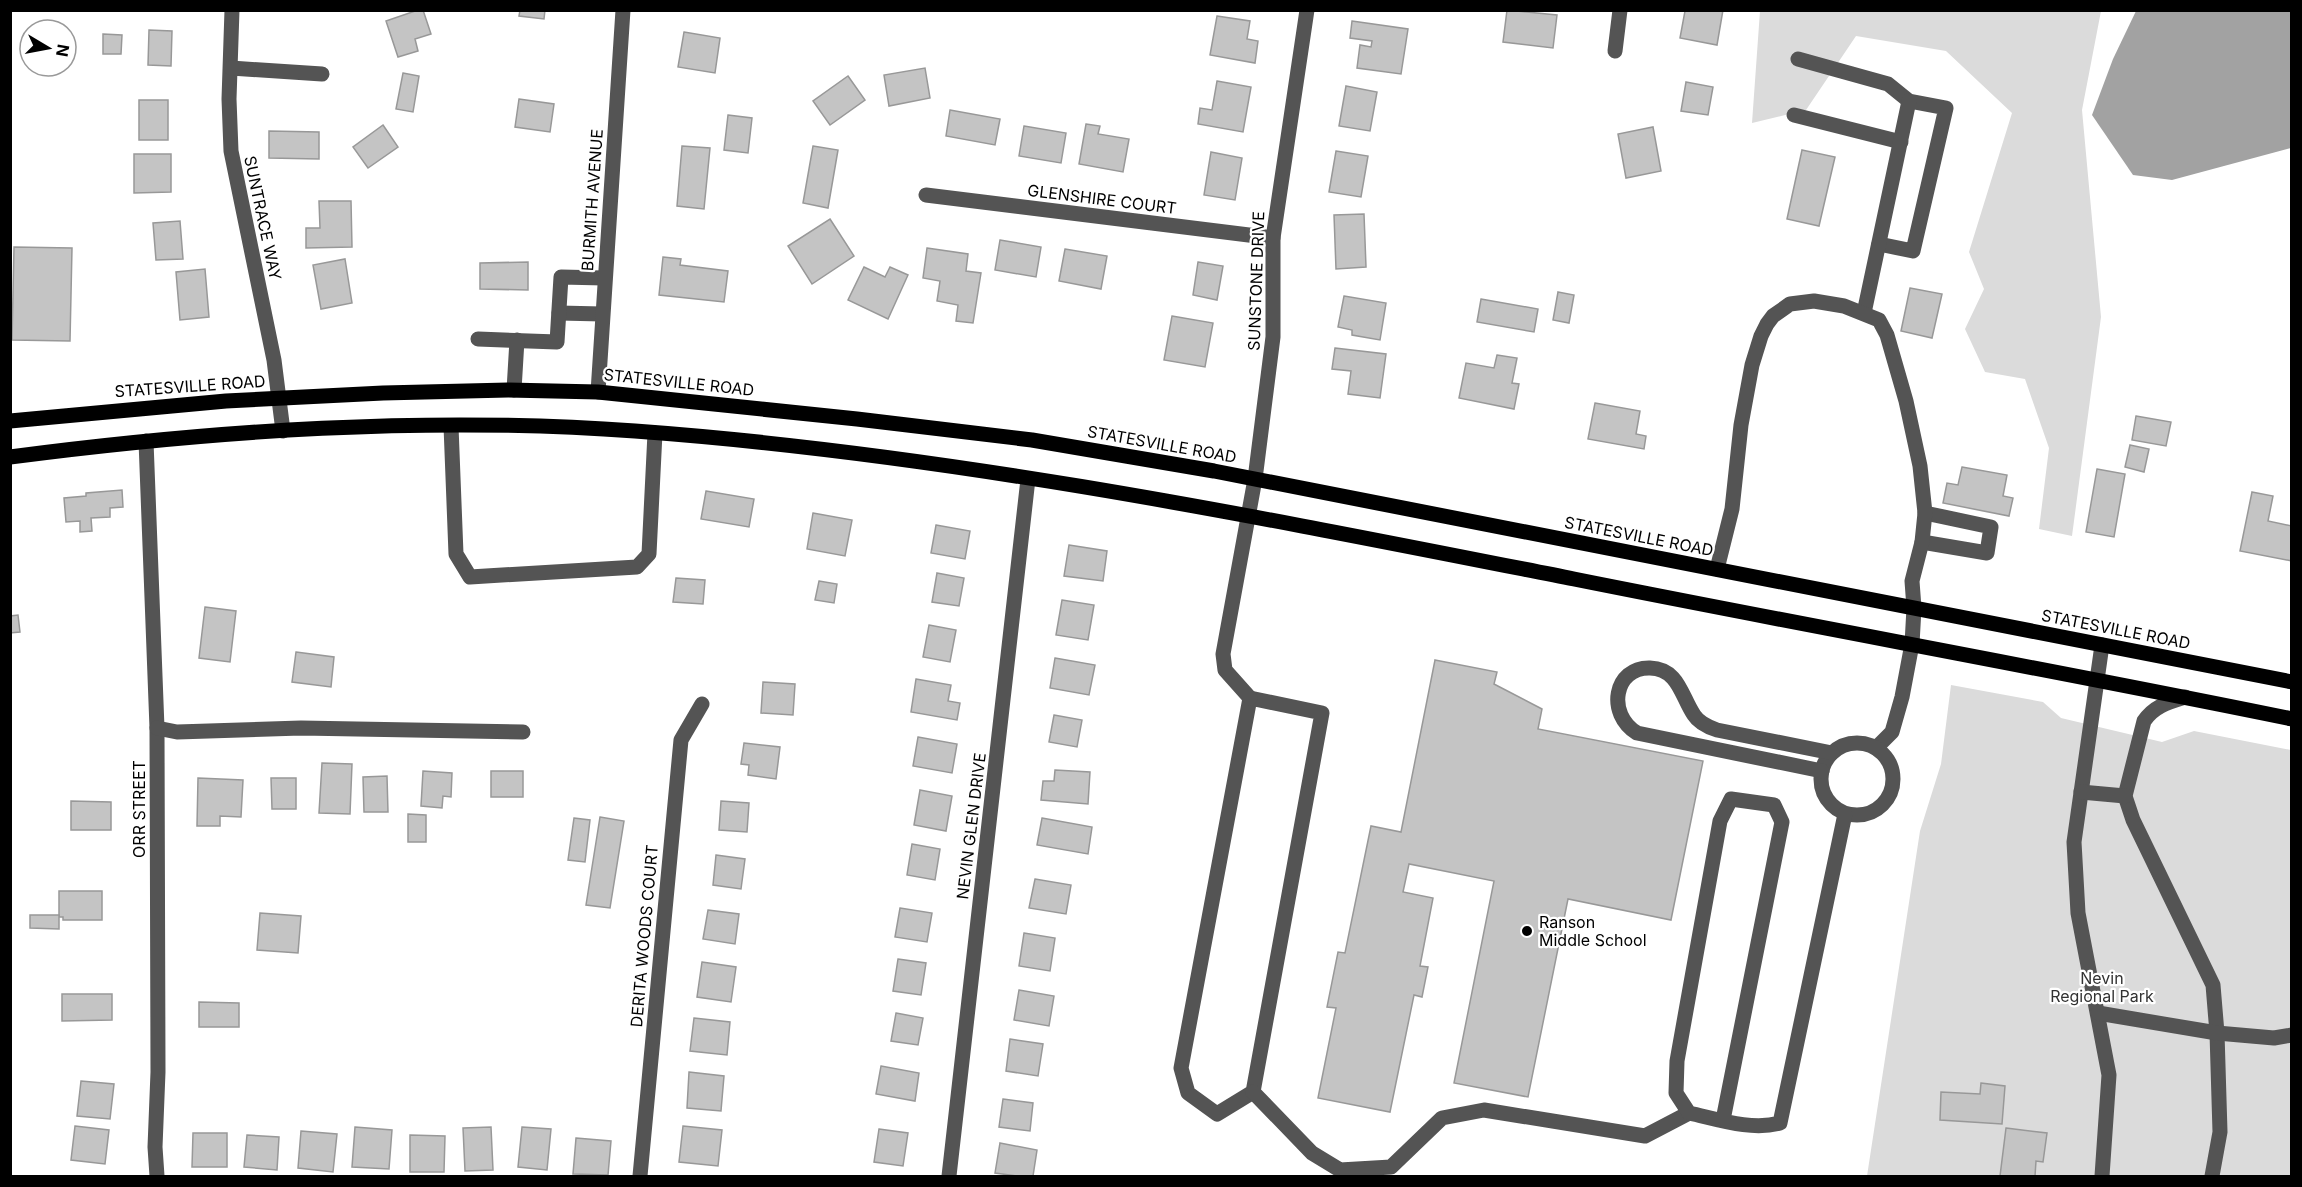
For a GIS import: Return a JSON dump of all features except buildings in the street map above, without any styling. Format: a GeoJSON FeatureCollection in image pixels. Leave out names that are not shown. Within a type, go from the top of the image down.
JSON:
{"type":"FeatureCollection","features":[{"type":"Feature","properties":{"kind":"main road","name":"STATESVILLE ROAD"},"geometry":{"type":"LineString","coordinates":[[10,421],[123,409],[279,398],[514,390],[598,392],[811,413],[1032,440],[1255,479],[2292,682]]}},
{"type":"Feature","properties":{"kind":"main road"},"geometry":{"type":"LineString","coordinates":[[10,457],[146,441],[283,431],[451,426],[655,433],[921,462],[1248,517],[2292,718]]}},
{"type":"Feature","properties":{"kind":"street","name":"SUNTRACE WAY"},"geometry":{"type":"LineString","coordinates":[[232,10],[229,129],[231,151],[272,348],[283,431]]}},
{"type":"Feature","properties":{"kind":"street","name":"BURMITH AVENUE"},"geometry":{"type":"LineString","coordinates":[[598,392],[623,10]]}},
{"type":"Feature","properties":{"kind":"street","name":"SUNSTONE DRIVE"},"geometry":{"type":"LineString","coordinates":[[1250,698],[1225,670],[1223,654],[1255,479],[1273,337],[1273,238],[1307,10]]}},
{"type":"Feature","properties":{"kind":"street"},"geometry":{"type":"LineString","coordinates":[[1615,51],[1620,10]]}},
{"type":"Feature","properties":{"kind":"street"},"geometry":{"type":"LineString","coordinates":[[1798,59],[1888,84],[1910,101],[1946,108],[1912,251],[1879,244]]}},
{"type":"Feature","properties":{"kind":"street"},"geometry":{"type":"LineString","coordinates":[[231,68],[322,74]]}},
{"type":"Feature","properties":{"kind":"street"},"geometry":{"type":"LineString","coordinates":[[1864,313],[1910,101]]}},
{"type":"Feature","properties":{"kind":"street"},"geometry":{"type":"LineString","coordinates":[[1794,115],[1901,142]]}},
{"type":"Feature","properties":{"kind":"street","name":"GLENSHIRE COURT"},"geometry":{"type":"LineString","coordinates":[[926,195],[1273,238]]}},
{"type":"Feature","properties":{"kind":"street"},"geometry":{"type":"LineString","coordinates":[[478,339],[557,342],[561,277],[604,278]]}},
{"type":"Feature","properties":{"kind":"street"},"geometry":{"type":"LineString","coordinates":[[1717,569],[1732,509],[1741,425],[1752,365],[1767,324],[1780,309],[1802,302],[1827,303],[1864,313],[1879,320],[1887,335],[1906,402],[1925,513],[1922,542],[1912,581],[1914,608],[1912,644],[1902,697],[1892,732],[1876,748]]}},
{"type":"Feature","properties":{"kind":"street"},"geometry":{"type":"LineString","coordinates":[[559,313],[602,314]]}},
{"type":"Feature","properties":{"kind":"street"},"geometry":{"type":"LineString","coordinates":[[514,390],[517,340]]}},
{"type":"Feature","properties":{"kind":"street"},"geometry":{"type":"LineString","coordinates":[[451,426],[456,554],[470,577],[637,567],[649,554],[655,433]]}},
{"type":"Feature","properties":{"kind":"street","name":"ORR STREET"},"geometry":{"type":"LineString","coordinates":[[146,441],[157,728],[158,1072],[155,1147],[157,1176]]}},
{"type":"Feature","properties":{"kind":"street","name":"NEVIN GLEN DRIVE"},"geometry":{"type":"LineString","coordinates":[[949,1176],[1028,479]]}},
{"type":"Feature","properties":{"kind":"street"},"geometry":{"type":"LineString","coordinates":[[1922,542],[1987,553],[1991,527],[1925,513]]}},
{"type":"Feature","properties":{"kind":"street"},"geometry":{"type":"LineString","coordinates":[[2102,645],[2074,842],[2078,914],[2109,1075],[2102,1176]]}},
{"type":"Feature","properties":{"kind":"street"},"geometry":{"type":"LineString","coordinates":[[1822,771],[1636,733],[1628,728],[1619,716],[1616,703],[1619,690],[1626,679],[1637,670],[1650,668],[1666,672],[1677,681],[1695,717],[1704,725],[1717,730],[1832,753]]}},
{"type":"Feature","properties":{"kind":"street"},"geometry":{"type":"LineString","coordinates":[[2185,697],[2159,706],[2149,713],[2144,721],[2125,796],[2133,820],[2213,985],[2220,1132],[2212,1176]]}},
{"type":"Feature","properties":{"kind":"street"},"geometry":{"type":"LineString","coordinates":[[1250,698],[1322,713],[1253,1092],[1217,1114],[1188,1093],[1181,1068],[1250,698]]}},
{"type":"Feature","properties":{"kind":"street","name":"DERITA WOODS COURT"},"geometry":{"type":"LineString","coordinates":[[640,1176],[681,740],[702,704]]}},
{"type":"Feature","properties":{"kind":"street"},"geometry":{"type":"LineString","coordinates":[[157,728],[177,732],[301,728],[523,732]]}},
{"type":"Feature","properties":{"kind":"street"},"geometry":{"type":"LineString","coordinates":[[1853,743],[1876,748],[1891,766],[1892,788],[1887,799],[1880,808],[1869,814],[1857,816],[1845,814],[1834,808],[1826,799],[1821,787],[1822,771],[1832,753],[1842,746],[1853,743]]}},
{"type":"Feature","properties":{"kind":"street"},"geometry":{"type":"LineString","coordinates":[[2081,792],[2125,796]]}},
{"type":"Feature","properties":{"kind":"street"},"geometry":{"type":"LineString","coordinates":[[1689,1113],[1676,1093],[1677,1061],[1720,821],[1731,799],[1774,805],[1782,822],[1723,1120]]}},
{"type":"Feature","properties":{"kind":"street"},"geometry":{"type":"LineString","coordinates":[[1253,1092],[1312,1153],[1340,1170],[1391,1167],[1442,1118],[1484,1110],[1645,1136],[1689,1113],[1765,1127],[1780,1124],[1845,814]]}},
{"type":"Feature","properties":{"kind":"street"},"geometry":{"type":"LineString","coordinates":[[2098,1012],[2217,1032],[2274,1038],[2292,1035]]}},
{"type":"Feature","properties":{"kind":"green space"},"geometry":{"type":"Polygon","coordinates":[[[1760,11],[2101,11],[2082,110],[2101,317],[2072,536],[2039,529],[2049,448],[2025,379],[1985,372],[1965,329],[1984,289],[1969,252],[2012,113],[1946,51],[1856,36],[1806,110],[1752,123],[1760,11]]]}},
{"type":"Feature","properties":{"kind":"green space","name":"Nevin Regional Park"},"geometry":{"type":"Polygon","coordinates":[[[1951,685],[2043,702],[2061,718],[2162,742],[2194,731],[2291,750],[2291,1176],[1867,1176],[1920,831],[1941,764],[1951,685]]]}},
{"type":"Feature","properties":{"kind":"shaded area"},"geometry":{"type":"Polygon","coordinates":[[[2136,11],[2291,11],[2291,148],[2172,180],[2133,175],[2092,115],[2113,59],[2136,11]]]}},
{"type":"Feature","properties":{"kind":"place","name":"Ranson Middle School"},"geometry":{"type":"Point","coordinates":[1527,931]}}]}
